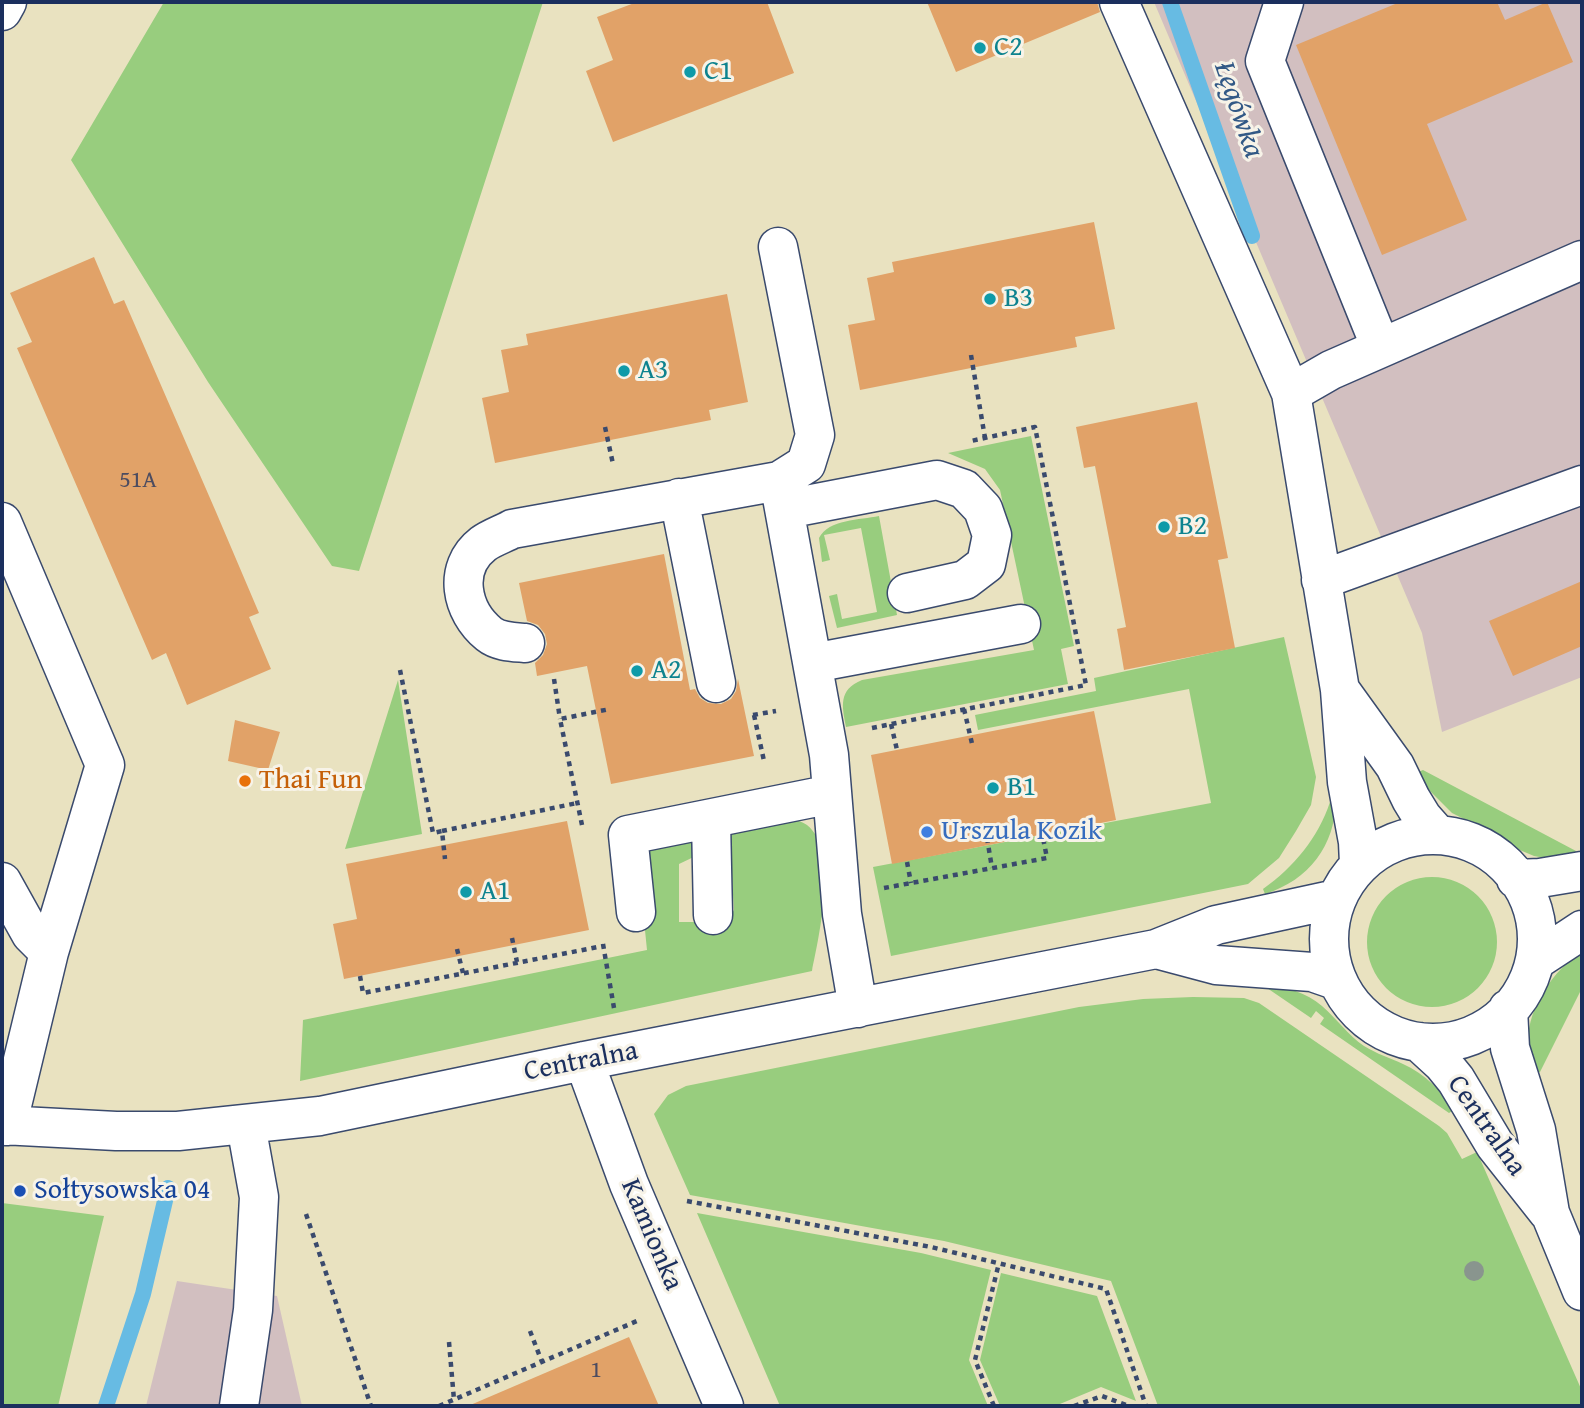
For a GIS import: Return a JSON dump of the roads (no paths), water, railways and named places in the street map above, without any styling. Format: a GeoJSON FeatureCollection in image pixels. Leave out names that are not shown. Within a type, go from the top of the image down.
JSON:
{"type":"FeatureCollection","features":[{"type":"Feature","properties":{"kind":"street"},"geometry":{"type":"LineString","coordinates":[[2,11],[8,2]]}},
{"type":"Feature","properties":{"kind":"street"},"geometry":{"type":"LineString","coordinates":[[1119,2],[1291,393],[1340,690],[1347,782],[1358,842],[1359,864]]}},
{"type":"Feature","properties":{"kind":"street"},"geometry":{"type":"LineString","coordinates":[[1284,2],[1265,61],[1381,348]]}},
{"type":"Feature","properties":{"kind":"street"},"geometry":{"type":"LineString","coordinates":[[778,247],[815,435],[806,464],[782,495],[829,755],[842,914],[858,1008]]}},
{"type":"Feature","properties":{"kind":"street"},"geometry":{"type":"LineString","coordinates":[[1291,393],[1331,370],[1582,260]]}},
{"type":"Feature","properties":{"kind":"street"},"geometry":{"type":"LineString","coordinates":[[525,643],[506,642],[490,635],[472,615],[463,590],[462,574],[482,544],[512,529],[679,498],[782,495],[937,480],[964,489],[983,509],[992,535],[986,564],[965,580],[907,593]]}},
{"type":"Feature","properties":{"kind":"street"},"geometry":{"type":"LineString","coordinates":[[1321,580],[1582,485]]}},
{"type":"Feature","properties":{"kind":"street"},"geometry":{"type":"LineString","coordinates":[[679,498],[716,682]]}},
{"type":"Feature","properties":{"kind":"street"},"geometry":{"type":"LineString","coordinates":[[2,522],[105,765],[49,952],[4,1125]]}},
{"type":"Feature","properties":{"kind":"street"},"geometry":{"type":"LineString","coordinates":[[813,663],[1021,624]]}},
{"type":"Feature","properties":{"kind":"street"},"geometry":{"type":"LineString","coordinates":[[1340,690],[1395,766],[1416,808],[1437,834]]}},
{"type":"Feature","properties":{"kind":"street"},"geometry":{"type":"LineString","coordinates":[[636,912],[628,835],[832,794]]}},
{"type":"Feature","properties":{"kind":"street"},"geometry":{"type":"LineString","coordinates":[[711,820],[713,915]]}},
{"type":"Feature","properties":{"kind":"street"},"geometry":{"type":"LineString","coordinates":[[1437,834],[1455,838],[1488,853],[1516,878],[1528,896],[1536,918],[1538,945],[1535,961],[1519,995],[1508,1009],[1483,1031],[1462,1042],[1419,1042],[1393,1035],[1366,1018],[1338,981],[1329,944],[1336,899],[1359,864],[1402,839],[1437,834]]}},
{"type":"Feature","properties":{"kind":"street"},"geometry":{"type":"LineString","coordinates":[[1516,878],[1540,878],[1582,871]]}},
{"type":"Feature","properties":{"kind":"street"},"geometry":{"type":"LineString","coordinates":[[2,882],[31,934],[49,952]]}},
{"type":"Feature","properties":{"kind":"street","name":"Centralna"},"geometry":{"type":"LineString","coordinates":[[4,1125],[116,1131],[178,1131],[320,1116],[584,1061],[1156,949],[1216,925],[1336,899]]}},
{"type":"Feature","properties":{"kind":"street"},"geometry":{"type":"LineString","coordinates":[[1535,961],[1582,930]]}},
{"type":"Feature","properties":{"kind":"street","name":"Centralna"},"geometry":{"type":"LineString","coordinates":[[1156,949],[1216,965],[1312,972],[1338,981]]}},
{"type":"Feature","properties":{"kind":"street","name":"Centralna"},"geometry":{"type":"LineString","coordinates":[[1508,1009],[1510,1048],[1536,1130],[1550,1213],[1582,1291]]}},
{"type":"Feature","properties":{"kind":"street","name":"Centralna"},"geometry":{"type":"LineString","coordinates":[[1419,1042],[1456,1080],[1495,1145],[1550,1213]]}},
{"type":"Feature","properties":{"kind":"street","name":"Kamionka"},"geometry":{"type":"LineString","coordinates":[[584,1061],[629,1184],[724,1406]]}},
{"type":"Feature","properties":{"kind":"street"},"geometry":{"type":"LineString","coordinates":[[239,1406],[253,1310],[260,1198],[246,1125]]}},
{"type":"Feature","properties":{"kind":"waterway","name":"Łęgówka"},"geometry":{"type":"LineString","coordinates":[[1170,2],[1252,236]]}},
{"type":"Feature","properties":{"kind":"waterway"},"geometry":{"type":"LineString","coordinates":[[106,1406],[143,1294],[168,1188]]}},
{"type":"Feature","properties":{"kind":"place","name":"C2"},"geometry":{"type":"Point","coordinates":[980,48]}},
{"type":"Feature","properties":{"kind":"place","name":"C1"},"geometry":{"type":"Point","coordinates":[690,72]}},
{"type":"Feature","properties":{"kind":"place","name":"B3"},"geometry":{"type":"Point","coordinates":[990,299]}},
{"type":"Feature","properties":{"kind":"place","name":"A3"},"geometry":{"type":"Point","coordinates":[624,371]}},
{"type":"Feature","properties":{"kind":"place","name":"B2"},"geometry":{"type":"Point","coordinates":[1164,527]}},
{"type":"Feature","properties":{"kind":"place","name":"A2"},"geometry":{"type":"Point","coordinates":[637,671]}},
{"type":"Feature","properties":{"kind":"place","name":"Thai Fun"},"geometry":{"type":"Point","coordinates":[245,781]}},
{"type":"Feature","properties":{"kind":"place","name":"B1"},"geometry":{"type":"Point","coordinates":[993,788]}},
{"type":"Feature","properties":{"kind":"place","name":"Urszula Kozik"},"geometry":{"type":"Point","coordinates":[927,832]}},
{"type":"Feature","properties":{"kind":"place","name":"A1"},"geometry":{"type":"Point","coordinates":[466,892]}},
{"type":"Feature","properties":{"kind":"place","name":"Sołtysowska 04"},"geometry":{"type":"Point","coordinates":[20,1191]}}]}
